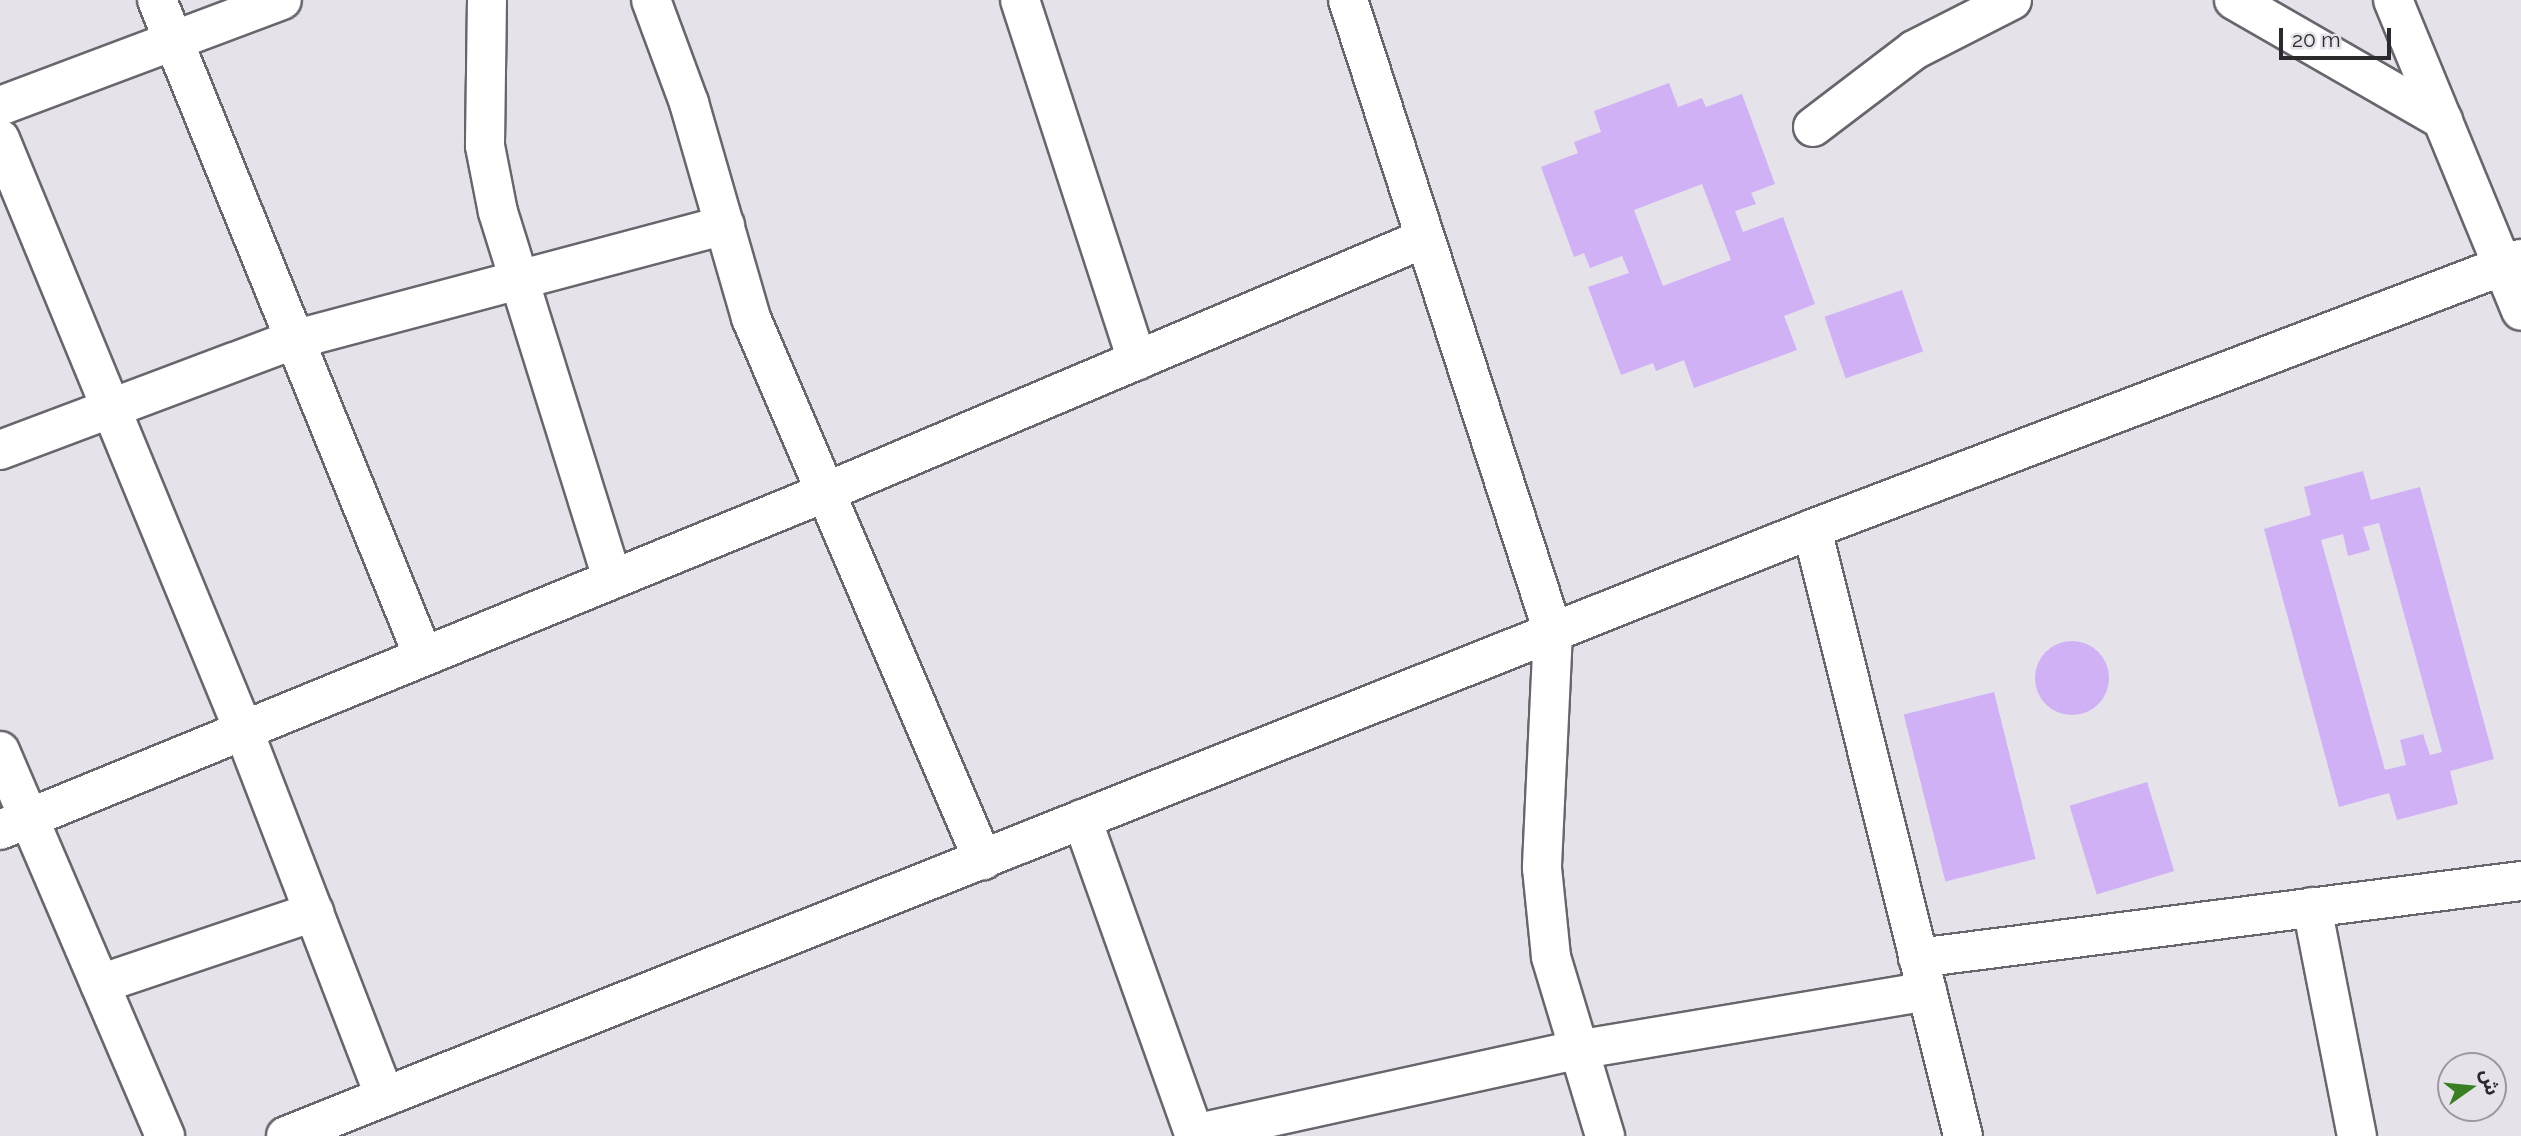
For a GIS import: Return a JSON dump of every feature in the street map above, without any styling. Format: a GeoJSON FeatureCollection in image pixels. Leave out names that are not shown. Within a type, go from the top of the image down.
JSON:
{"type":"FeatureCollection","features":[{"type":"Feature","properties":{"kind":"street"},"geometry":{"type":"LineString","coordinates":[[157,0],[422,653]]}},
{"type":"Feature","properties":{"kind":"street"},"geometry":{"type":"LineString","coordinates":[[0,106],[171,39],[282,0]]}},
{"type":"Feature","properties":{"kind":"street"},"geometry":{"type":"LineString","coordinates":[[487,0],[485,146],[517,280],[612,578]]}},
{"type":"Feature","properties":{"kind":"street"},"geometry":{"type":"LineString","coordinates":[[651,0],[689,103],[751,318],[982,860]]}},
{"type":"Feature","properties":{"kind":"street"},"geometry":{"type":"LineString","coordinates":[[1020,0],[1137,360]]}},
{"type":"Feature","properties":{"kind":"street"},"geometry":{"type":"LineString","coordinates":[[1348,0],[1423,239],[1553,632],[1542,868],[1551,957],[1576,1050],[1605,1136]]}},
{"type":"Feature","properties":{"kind":"street"},"geometry":{"type":"LineString","coordinates":[[1813,127],[1914,50],[2012,0]]}},
{"type":"Feature","properties":{"kind":"street"},"geometry":{"type":"LineString","coordinates":[[2234,0],[2443,120]]}},
{"type":"Feature","properties":{"kind":"street"},"geometry":{"type":"LineString","coordinates":[[2393,0],[2443,120],[2512,262],[2521,311]]}},
{"type":"Feature","properties":{"kind":"street"},"geometry":{"type":"LineString","coordinates":[[0,139],[243,729],[385,1097]]}},
{"type":"Feature","properties":{"kind":"street"},"geometry":{"type":"LineString","coordinates":[[0,450],[293,340],[724,225]]}},
{"type":"Feature","properties":{"kind":"street"},"geometry":{"type":"LineString","coordinates":[[14,824],[422,653],[826,492],[1423,239]]}},
{"type":"Feature","properties":{"kind":"street"},"geometry":{"type":"LineString","coordinates":[[286,1136],[1812,529],[2512,262]]}},
{"type":"Feature","properties":{"kind":"street"},"geometry":{"type":"LineString","coordinates":[[1812,529],[1963,1136]]}},
{"type":"Feature","properties":{"kind":"street"},"geometry":{"type":"LineString","coordinates":[[0,751],[14,824],[100,984],[165,1136]]}},
{"type":"Feature","properties":{"kind":"street"},"geometry":{"type":"LineString","coordinates":[[1082,820],[1194,1135],[1923,974],[2312,907],[2521,881]]}},
{"type":"Feature","properties":{"kind":"street"},"geometry":{"type":"LineString","coordinates":[[2312,907],[2357,1136]]}},
{"type":"Feature","properties":{"kind":"street"},"geometry":{"type":"LineString","coordinates":[[100,984],[314,912]]}},
{"type":"Feature","properties":{"kind":"building"},"geometry":{"type":"Polygon","coordinates":[[[1669,83],[1678,107],[1702,98],[1706,107],[1742,94],[1775,184],[1751,193],[1756,204],[1735,211],[1743,232],[1783,217],[1815,304],[1784,316],[1797,350],[1694,388],[1684,360],[1656,371],[1653,363],[1621,375],[1588,287],[1629,273],[1622,256],[1590,268],[1584,253],[1574,257],[1541,167],[1578,153],[1574,142],[1601,132],[1594,111],[1669,83]],[[1702,184],[1634,210],[1663,286],[1731,260],[1702,184]]]}},
{"type":"Feature","properties":{"kind":"building"},"geometry":{"type":"Polygon","coordinates":[[[1902,290],[1923,351],[1846,378],[1824,317],[1902,290]]]}},
{"type":"Feature","properties":{"kind":"building"},"geometry":{"type":"Polygon","coordinates":[[[2363,471],[2371,500],[2420,487],[2494,759],[2450,771],[2458,804],[2397,820],[2389,793],[2339,807],[2264,529],[2311,515],[2304,487],[2363,471]],[[2379,523],[2363,527],[2370,550],[2348,556],[2343,534],[2321,540],[2385,770],[2406,765],[2400,740],[2423,734],[2430,755],[2442,752],[2379,523]]]}},
{"type":"Feature","properties":{"kind":"building"},"geometry":{"type":"Polygon","coordinates":[[[2072,641],[2086,644],[2098,652],[2106,664],[2109,678],[2106,692],[2098,704],[2086,712],[2072,715],[2058,712],[2046,704],[2038,692],[2035,678],[2038,664],[2046,652],[2058,644],[2072,641]]]}},
{"type":"Feature","properties":{"kind":"building"},"geometry":{"type":"Polygon","coordinates":[[[1994,692],[2036,859],[1945,881],[1904,714],[1994,692]]]}},
{"type":"Feature","properties":{"kind":"building"},"geometry":{"type":"Polygon","coordinates":[[[2147,782],[2174,871],[2097,895],[2070,806],[2147,782]]]}}]}
